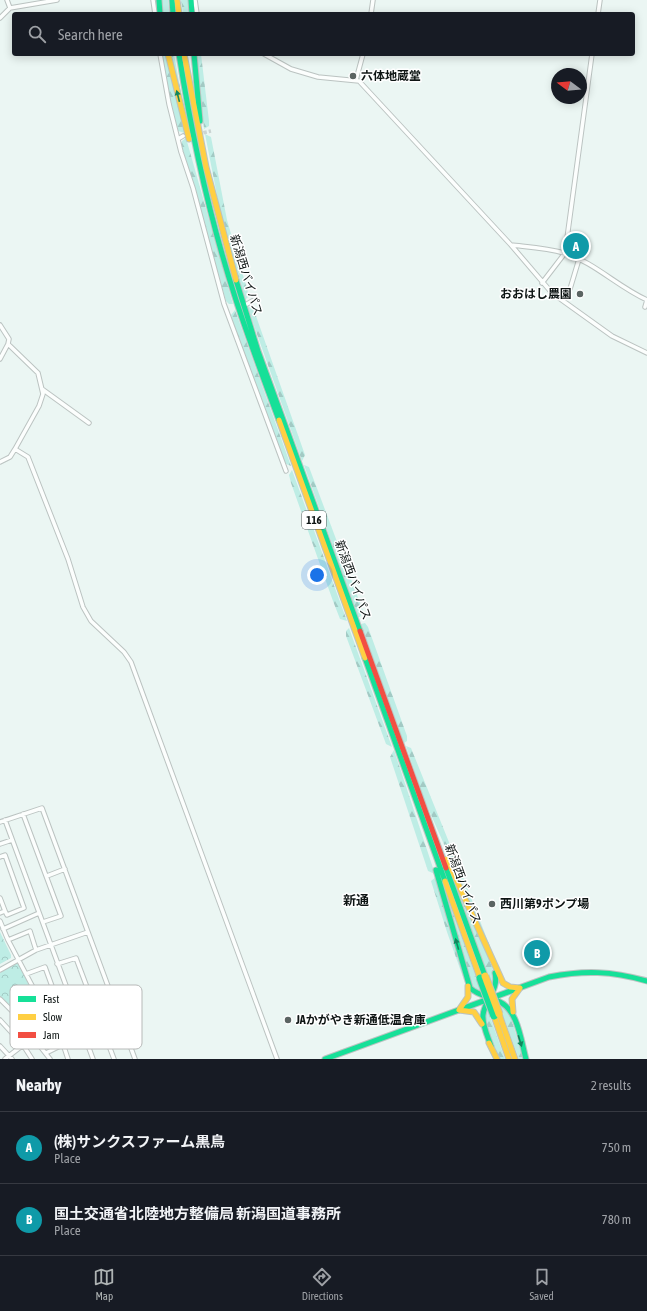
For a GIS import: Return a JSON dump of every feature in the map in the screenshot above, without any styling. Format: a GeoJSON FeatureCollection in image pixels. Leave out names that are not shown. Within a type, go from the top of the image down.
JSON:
{"type":"FeatureCollection","features":[{"type":"Feature","properties":{"kind":"main road"},"geometry":{"type":"LineString","coordinates":[[159,0],[160,12]]}},
{"type":"Feature","properties":{"kind":"main road"},"geometry":{"type":"LineString","coordinates":[[172,0],[173,12]]}},
{"type":"Feature","properties":{"kind":"main road"},"geometry":{"type":"LineString","coordinates":[[177,0],[179,12]]}},
{"type":"Feature","properties":{"kind":"main road"},"geometry":{"type":"LineString","coordinates":[[191,0],[192,12]]}},
{"type":"Feature","properties":{"kind":"main road"},"geometry":{"type":"LineString","coordinates":[[168,56],[193,155],[207,186]]}},
{"type":"Feature","properties":{"kind":"main road","name":"新潟西バイパス"},"geometry":{"type":"LineString","coordinates":[[179,56],[189,117],[207,186],[258,351],[482,977],[515,1059]]}},
{"type":"Feature","properties":{"kind":"main road","name":"新潟西バイパス"},"geometry":{"type":"LineString","coordinates":[[184,56],[207,186]]}},
{"type":"Feature","properties":{"kind":"main road"},"geometry":{"type":"LineString","coordinates":[[194,56],[197,98],[207,186]]}},
{"type":"Feature","properties":{"kind":"main road"},"geometry":{"type":"LineString","coordinates":[[423,813],[503,983],[510,987],[520,988]]}},
{"type":"Feature","properties":{"kind":"main road"},"geometry":{"type":"LineString","coordinates":[[423,813],[467,982],[468,997],[459,1010]]}},
{"type":"Feature","properties":{"kind":"main road"},"geometry":{"type":"LineString","coordinates":[[490,954],[496,977],[495,988],[491,999],[485,1008],[483,1017],[491,1046]]}},
{"type":"Feature","properties":{"kind":"main road"},"geometry":{"type":"LineString","coordinates":[[325,1059],[549,977],[579,971],[604,970],[647,981]]}},
{"type":"Feature","properties":{"kind":"main road"},"geometry":{"type":"LineString","coordinates":[[467,982],[475,994],[507,1006],[515,1022]]}},
{"type":"Feature","properties":{"kind":"main road"},"geometry":{"type":"LineString","coordinates":[[520,988],[512,999],[515,1022],[526,1059]]}},
{"type":"Feature","properties":{"kind":"main road"},"geometry":{"type":"LineString","coordinates":[[459,1010],[471,1011],[477,1014],[497,1059]]}},
{"type":"Feature","properties":{"kind":"main road","name":"新潟西バイパス"},"geometry":{"type":"LineString","coordinates":[[496,1015],[509,1059]]}},
{"type":"Feature","properties":{"kind":"street"},"geometry":{"type":"LineString","coordinates":[[6,0],[10,8]]}},
{"type":"Feature","properties":{"kind":"street"},"geometry":{"type":"LineString","coordinates":[[0,18],[10,8],[57,0]]}},
{"type":"Feature","properties":{"kind":"street"},"geometry":{"type":"LineString","coordinates":[[153,0],[154,12]]}},
{"type":"Feature","properties":{"kind":"street"},"geometry":{"type":"LineString","coordinates":[[195,0],[197,12]]}},
{"type":"Feature","properties":{"kind":"street"},"geometry":{"type":"LineString","coordinates":[[371,12],[374,0]]}},
{"type":"Feature","properties":{"kind":"street"},"geometry":{"type":"LineString","coordinates":[[598,12],[600,0]]}},
{"type":"Feature","properties":{"kind":"street"},"geometry":{"type":"LineString","coordinates":[[160,56],[169,104],[224,304],[228,311],[249,374],[286,471]]}},
{"type":"Feature","properties":{"kind":"street"},"geometry":{"type":"LineString","coordinates":[[268,56],[291,69],[318,77],[356,80],[374,97],[511,245],[542,283],[562,302],[605,332],[647,353]]}},
{"type":"Feature","properties":{"kind":"street"},"geometry":{"type":"LineString","coordinates":[[356,80],[362,56]]}},
{"type":"Feature","properties":{"kind":"street"},"geometry":{"type":"LineString","coordinates":[[542,283],[565,253],[592,56]]}},
{"type":"Feature","properties":{"kind":"street"},"geometry":{"type":"LineString","coordinates":[[178,139],[184,136]]}},
{"type":"Feature","properties":{"kind":"street"},"geometry":{"type":"LineString","coordinates":[[511,245],[565,253],[579,259],[619,285],[647,300],[645,307]]}},
{"type":"Feature","properties":{"kind":"street"},"geometry":{"type":"LineString","coordinates":[[570,289],[579,259]]}},
{"type":"Feature","properties":{"kind":"street"},"geometry":{"type":"LineString","coordinates":[[246,304],[252,301]]}},
{"type":"Feature","properties":{"kind":"street"},"geometry":{"type":"LineString","coordinates":[[228,311],[234,309]]}},
{"type":"Feature","properties":{"kind":"street"},"geometry":{"type":"LineString","coordinates":[[0,325],[9,339],[0,359]]}},
{"type":"Feature","properties":{"kind":"street"},"geometry":{"type":"LineString","coordinates":[[0,462],[10,457],[39,406],[43,394],[38,373],[8,344]]}},
{"type":"Feature","properties":{"kind":"street"},"geometry":{"type":"LineString","coordinates":[[42,388],[89,423]]}},
{"type":"Feature","properties":{"kind":"street"},"geometry":{"type":"LineString","coordinates":[[15,449],[28,457],[68,559],[83,607],[91,621],[124,652],[131,662],[277,1059]]}},
{"type":"Feature","properties":{"kind":"street"},"geometry":{"type":"LineString","coordinates":[[0,822],[42,808],[107,985]]}},
{"type":"Feature","properties":{"kind":"street"},"geometry":{"type":"LineString","coordinates":[[24,814],[61,916],[43,922]]}},
{"type":"Feature","properties":{"kind":"street"},"geometry":{"type":"LineString","coordinates":[[5,820],[65,985]]}},
{"type":"Feature","properties":{"kind":"street"},"geometry":{"type":"LineString","coordinates":[[0,844],[12,840]]}},
{"type":"Feature","properties":{"kind":"street"},"geometry":{"type":"LineString","coordinates":[[0,857],[5,855],[24,908],[7,915],[0,898]]}},
{"type":"Feature","properties":{"kind":"street"},"geometry":{"type":"LineString","coordinates":[[47,876],[65,869]]}},
{"type":"Feature","properties":{"kind":"street"},"geometry":{"type":"LineString","coordinates":[[0,912],[5,911]]}},
{"type":"Feature","properties":{"kind":"street"},"geometry":{"type":"LineString","coordinates":[[3,929],[39,913]]}},
{"type":"Feature","properties":{"kind":"street"},"geometry":{"type":"LineString","coordinates":[[0,921],[8,940],[32,985]]}},
{"type":"Feature","properties":{"kind":"street"},"geometry":{"type":"LineString","coordinates":[[8,940],[30,931],[36,950]]}},
{"type":"Feature","properties":{"kind":"street"},"geometry":{"type":"LineString","coordinates":[[0,970],[36,950],[88,932]]}},
{"type":"Feature","properties":{"kind":"street"},"geometry":{"type":"LineString","coordinates":[[57,964],[76,958],[86,985]]}},
{"type":"Feature","properties":{"kind":"street"},"geometry":{"type":"LineString","coordinates":[[26,974],[45,967],[52,985]]}},
{"type":"Feature","properties":{"kind":"street"},"geometry":{"type":"LineString","coordinates":[[0,999],[10,1011]]}},
{"type":"Feature","properties":{"kind":"street"},"geometry":{"type":"LineString","coordinates":[[0,1020],[10,1031]]}},
{"type":"Feature","properties":{"kind":"street"},"geometry":{"type":"LineString","coordinates":[[0,1046],[11,1057]]}},
{"type":"Feature","properties":{"kind":"street"},"geometry":{"type":"LineString","coordinates":[[5,1059],[11,1057],[19,1049]]}},
{"type":"Feature","properties":{"kind":"street"},"geometry":{"type":"LineString","coordinates":[[26,1049],[32,1059]]}},
{"type":"Feature","properties":{"kind":"street"},"geometry":{"type":"LineString","coordinates":[[43,1049],[50,1059]]}},
{"type":"Feature","properties":{"kind":"street"},"geometry":{"type":"LineString","coordinates":[[46,1052],[52,1049]]}},
{"type":"Feature","properties":{"kind":"street"},"geometry":{"type":"LineString","coordinates":[[65,1049],[68,1059]]}},
{"type":"Feature","properties":{"kind":"street"},"geometry":{"type":"LineString","coordinates":[[89,1049],[93,1059]]}},
{"type":"Feature","properties":{"kind":"street"},"geometry":{"type":"LineString","coordinates":[[110,1049],[114,1059]]}},
{"type":"Feature","properties":{"kind":"street"},"geometry":{"type":"LineString","coordinates":[[131,1049],[135,1059]]}},
{"type":"Feature","properties":{"kind":"green space"},"geometry":{"type":"Polygon","coordinates":[[[161,0],[168,0],[170,12],[162,12],[161,0]]]}},
{"type":"Feature","properties":{"kind":"green space"},"geometry":{"type":"Polygon","coordinates":[[[181,0],[189,0],[190,12],[183,12],[181,0]]]}},
{"type":"Feature","properties":{"kind":"green space"},"geometry":{"type":"Polygon","coordinates":[[[162,56],[166,56],[185,133],[178,131],[166,81],[162,56]]]}},
{"type":"Feature","properties":{"kind":"green space"},"geometry":{"type":"Polygon","coordinates":[[[171,56],[174,56],[183,103],[171,56]]]}},
{"type":"Feature","properties":{"kind":"green space"},"geometry":{"type":"Polygon","coordinates":[[[197,56],[201,56],[209,121],[209,126],[204,129],[197,56]]]}},
{"type":"Feature","properties":{"kind":"green space"},"geometry":{"type":"Polygon","coordinates":[[[205,134],[211,137],[227,220],[249,296],[245,300],[223,226],[205,134]]]}},
{"type":"Feature","properties":{"kind":"green space"},"geometry":{"type":"Polygon","coordinates":[[[186,138],[233,304],[229,304],[226,301],[181,145],[182,141],[186,138]]]}},
{"type":"Feature","properties":{"kind":"green space"},"geometry":{"type":"Polygon","coordinates":[[[247,306],[254,309],[305,455],[302,461],[247,306]]]}},
{"type":"Feature","properties":{"kind":"green space"},"geometry":{"type":"Polygon","coordinates":[[[235,310],[291,466],[284,463],[237,336],[231,315],[235,310]]]}},
{"type":"Feature","properties":{"kind":"green space"},"geometry":{"type":"Polygon","coordinates":[[[304,465],[309,467],[363,611],[360,617],[358,617],[304,465]]]}},
{"type":"Feature","properties":{"kind":"green space"},"geometry":{"type":"Polygon","coordinates":[[[292,470],[347,621],[340,619],[333,601],[291,483],[289,475],[292,470]]]}},
{"type":"Feature","properties":{"kind":"green space"},"geometry":{"type":"Polygon","coordinates":[[[365,623],[368,627],[407,736],[407,741],[404,743],[361,624],[365,623]]]}},
{"type":"Feature","properties":{"kind":"green space"},"geometry":{"type":"Polygon","coordinates":[[[349,628],[392,747],[386,744],[346,636],[346,631],[349,628]]]}},
{"type":"Feature","properties":{"kind":"green space"},"geometry":{"type":"Polygon","coordinates":[[[406,746],[411,748],[457,862],[454,867],[424,799],[406,746]]]}},
{"type":"Feature","properties":{"kind":"green space"},"geometry":{"type":"Polygon","coordinates":[[[394,750],[435,874],[428,871],[390,757],[394,750]]]}},
{"type":"Feature","properties":{"kind":"green space"},"geometry":{"type":"Polygon","coordinates":[[[458,870],[461,872],[498,967],[455,871],[458,870]]]}},
{"type":"Feature","properties":{"kind":"green space"},"geometry":{"type":"Polygon","coordinates":[[[436,877],[465,983],[431,881],[436,877]]]}},
{"type":"Feature","properties":{"kind":"green space"},"geometry":{"type":"Polygon","coordinates":[[[454,881],[487,953],[495,976],[493,989],[454,881]]]}},
{"type":"Feature","properties":{"kind":"green space"},"geometry":{"type":"Polygon","coordinates":[[[445,890],[482,994],[473,988],[445,890]]]}},
{"type":"Feature","properties":{"kind":"green space"},"geometry":{"type":"Polygon","coordinates":[[[0,932],[11,958],[0,964],[0,932]]]}},
{"type":"Feature","properties":{"kind":"green space"},"geometry":{"type":"Polygon","coordinates":[[[16,963],[18,964],[29,985],[10,985],[10,1005],[0,996],[0,973],[16,963]]]}},
{"type":"Feature","properties":{"kind":"green space"},"geometry":{"type":"Polygon","coordinates":[[[498,1002],[508,1009],[524,1059],[519,1059],[498,1002]]]}},
{"type":"Feature","properties":{"kind":"green space"},"geometry":{"type":"Polygon","coordinates":[[[487,1008],[505,1059],[499,1059],[485,1021],[487,1008]]]}},
{"type":"Feature","properties":{"kind":"tunnel"},"geometry":{"type":"LineString","coordinates":[[198,134],[211,131]]}},
{"type":"Feature","properties":{"kind":"traffic: fast"},"geometry":{"type":"LineString","coordinates":[[159,0],[160,12]]}},
{"type":"Feature","properties":{"kind":"traffic: fast"},"geometry":{"type":"LineString","coordinates":[[172,0],[173,12]]}},
{"type":"Feature","properties":{"kind":"traffic: fast"},"geometry":{"type":"LineString","coordinates":[[191,0],[192,12]]}},
{"type":"Feature","properties":{"kind":"traffic: fast"},"geometry":{"type":"LineString","coordinates":[[179,56],[196,147],[218,239],[241,315],[279,420]]}},
{"type":"Feature","properties":{"kind":"traffic: fast"},"geometry":{"type":"LineString","coordinates":[[194,56],[200,121]]}},
{"type":"Feature","properties":{"kind":"traffic: fast"},"geometry":{"type":"LineString","coordinates":[[236,280],[258,351],[360,631]]}},
{"type":"Feature","properties":{"kind":"traffic: fast"},"geometry":{"type":"LineString","coordinates":[[365,658],[445,881]]}},
{"type":"Feature","properties":{"kind":"traffic: fast"},"geometry":{"type":"LineString","coordinates":[[446,868],[485,976]]}},
{"type":"Feature","properties":{"kind":"traffic: fast"},"geometry":{"type":"LineString","coordinates":[[436,870],[470,988],[473,991],[505,1005],[510,1011],[518,1026],[526,1059]]}},
{"type":"Feature","properties":{"kind":"traffic: fast"},"geometry":{"type":"LineString","coordinates":[[491,1046],[484,1027],[483,1015],[484,1009],[495,984],[495,973]]}},
{"type":"Feature","properties":{"kind":"traffic: fast"},"geometry":{"type":"LineString","coordinates":[[325,1059],[549,977],[574,973],[610,973],[647,981]]}},
{"type":"Feature","properties":{"kind":"traffic: fast"},"geometry":{"type":"LineString","coordinates":[[480,978],[494,1016]]}},
{"type":"Feature","properties":{"kind":"traffic: slow"},"geometry":{"type":"LineString","coordinates":[[177,0],[179,12]]}},
{"type":"Feature","properties":{"kind":"traffic: slow"},"geometry":{"type":"LineString","coordinates":[[168,56],[189,139]]}},
{"type":"Feature","properties":{"kind":"traffic: slow"},"geometry":{"type":"LineString","coordinates":[[184,56],[206,167],[236,280]]}},
{"type":"Feature","properties":{"kind":"traffic: slow"},"geometry":{"type":"LineString","coordinates":[[279,420],[365,658]]}},
{"type":"Feature","properties":{"kind":"traffic: slow"},"geometry":{"type":"LineString","coordinates":[[447,859],[503,983],[510,987],[520,988]]}},
{"type":"Feature","properties":{"kind":"traffic: slow"},"geometry":{"type":"LineString","coordinates":[[445,881],[480,978]]}},
{"type":"Feature","properties":{"kind":"traffic: slow"},"geometry":{"type":"LineString","coordinates":[[485,976],[499,1014]]}},
{"type":"Feature","properties":{"kind":"traffic: slow"},"geometry":{"type":"LineString","coordinates":[[459,1010],[468,997],[468,986]]}},
{"type":"Feature","properties":{"kind":"traffic: slow"},"geometry":{"type":"LineString","coordinates":[[513,1012],[512,999],[520,988]]}},
{"type":"Feature","properties":{"kind":"traffic: slow"},"geometry":{"type":"LineString","coordinates":[[459,1010],[474,1012],[482,1024]]}},
{"type":"Feature","properties":{"kind":"traffic: slow"},"geometry":{"type":"LineString","coordinates":[[499,1014],[515,1059]]}},
{"type":"Feature","properties":{"kind":"traffic: slow"},"geometry":{"type":"LineString","coordinates":[[494,1016],[509,1059]]}},
{"type":"Feature","properties":{"kind":"traffic: slow"},"geometry":{"type":"LineString","coordinates":[[489,1043],[497,1059]]}},
{"type":"Feature","properties":{"kind":"traffic: jam"},"geometry":{"type":"LineString","coordinates":[[360,631],[446,868]]}},
{"type":"Feature","properties":{"kind":"place","name":"六体地蔵堂"},"geometry":{"type":"Point","coordinates":[353,76]}},
{"type":"Feature","properties":{"kind":"place","name":"(株)サンクスファーム黒鳥"},"geometry":{"type":"Point","coordinates":[576,246]}},
{"type":"Feature","properties":{"kind":"place","name":"おおはし農園"},"geometry":{"type":"Point","coordinates":[580,294]}},
{"type":"Feature","properties":{"kind":"place","name":"西川第9ポンプ場"},"geometry":{"type":"Point","coordinates":[492,904]}},
{"type":"Feature","properties":{"kind":"place","name":"国土交通省北陸地方整備局 新潟国道事務所"},"geometry":{"type":"Point","coordinates":[537,953]}},
{"type":"Feature","properties":{"kind":"place","name":"JAかがやき新通低温倉庫"},"geometry":{"type":"Point","coordinates":[288,1020]}},
{"type":"Feature","properties":{"kind":"district","name":"新通"},"geometry":{"type":"Point","coordinates":[356,900]}}]}
